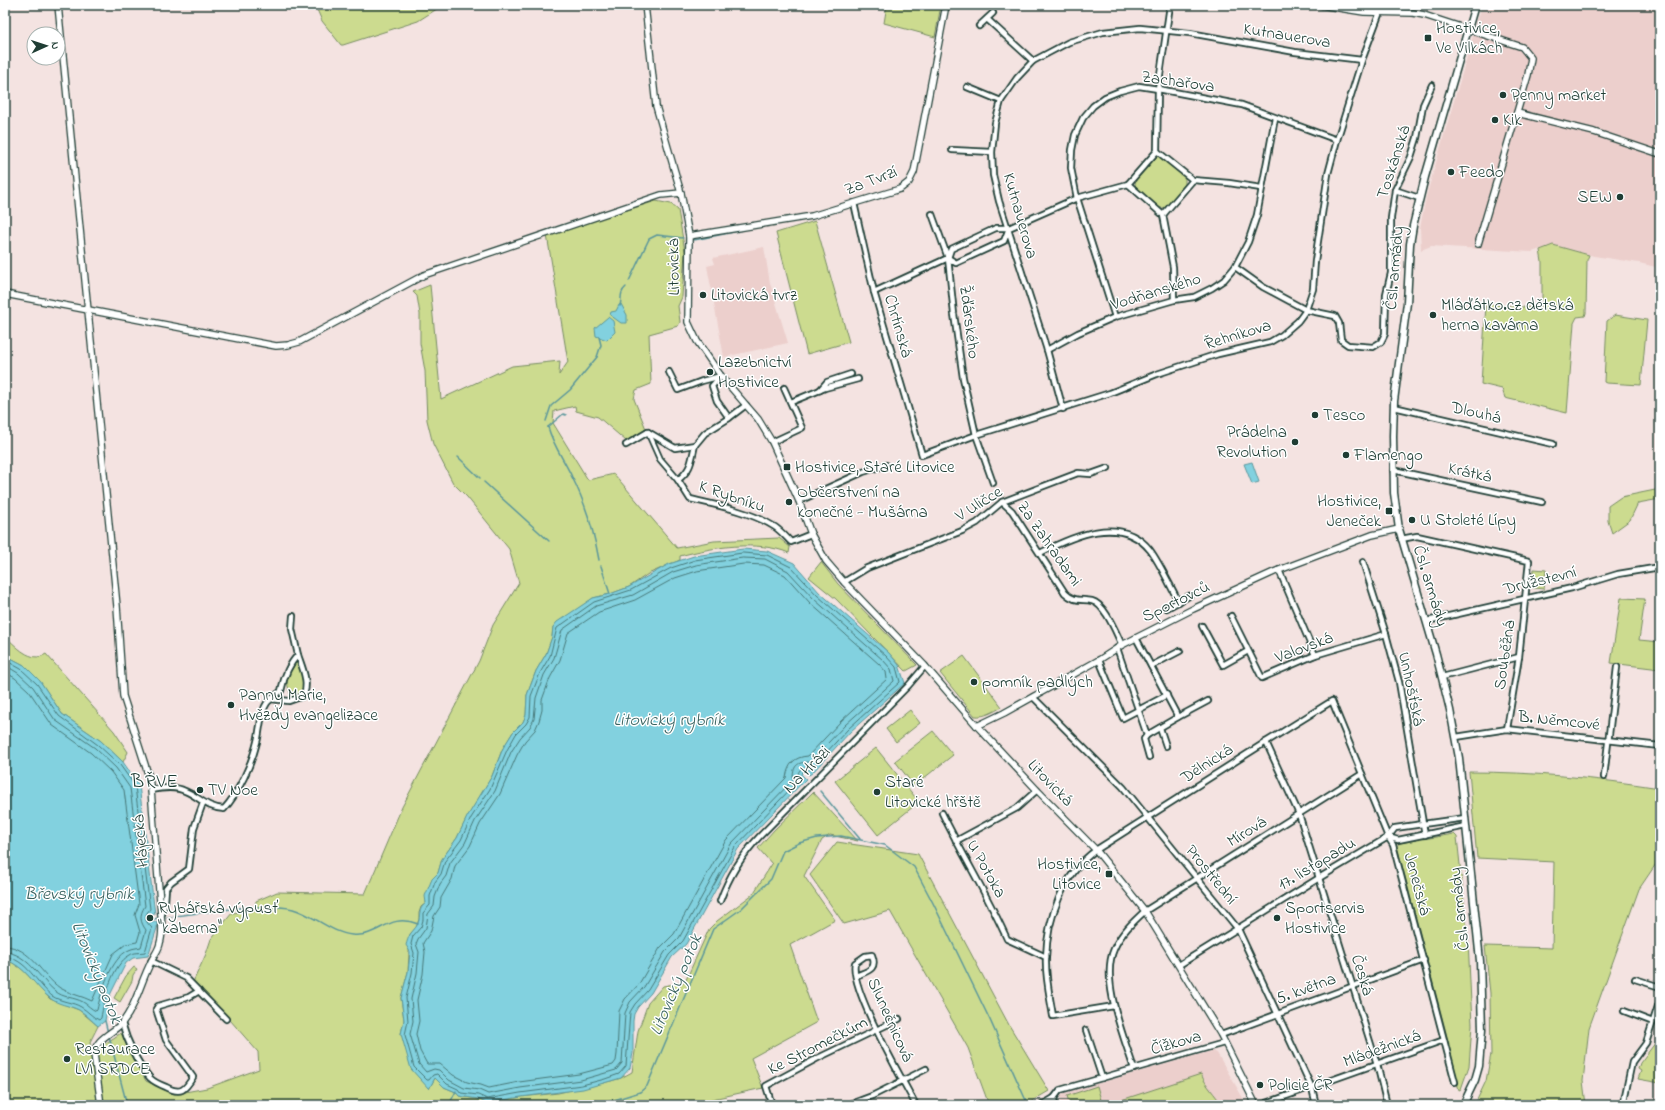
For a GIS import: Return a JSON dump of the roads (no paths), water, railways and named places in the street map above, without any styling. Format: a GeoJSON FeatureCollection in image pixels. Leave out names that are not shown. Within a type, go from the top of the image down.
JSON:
{"type":"FeatureCollection","features":[{"type":"Feature","properties":{"kind":"main road","name":"Čsl. armády"},"geometry":{"type":"LineString","coordinates":[[1463,1105],[1475,1080],[1479,1066],[1482,1030],[1480,961],[1466,826],[1456,737],[1427,621],[1401,539],[1393,470],[1394,407],[1406,303],[1410,244],[1420,198],[1475,5]]}},
{"type":"Feature","properties":{"kind":"street","name":"Hájecká"},"geometry":{"type":"LineString","coordinates":[[58,5],[117,606],[124,696],[148,774],[151,790],[161,915],[161,941],[159,948],[151,961],[133,1003],[122,1023],[98,1042],[94,1054],[101,1105]]}},
{"type":"Feature","properties":{"kind":"street","name":"Litovická"},"geometry":{"type":"LineString","coordinates":[[645,5],[656,106],[681,193],[689,236],[688,322],[697,341],[721,376],[758,419],[772,442],[799,501],[811,534],[826,561],[844,582],[925,666],[977,726],[1096,850],[1145,911],[1221,1035],[1256,1105]]}},
{"type":"Feature","properties":{"kind":"street","name":"Za Tvrzí"},"geometry":{"type":"LineString","coordinates":[[689,236],[779,223],[812,216],[900,189],[908,182],[914,172],[946,5]]}},
{"type":"Feature","properties":{"kind":"street"},"geometry":{"type":"LineString","coordinates":[[874,292],[948,258],[951,249],[996,228],[1009,228],[1077,198],[1128,184],[1157,151],[1158,89],[1170,5]]}},
{"type":"Feature","properties":{"kind":"street"},"geometry":{"type":"LineString","coordinates":[[1320,5],[1364,12],[1413,12],[1522,47],[1531,58],[1528,75],[1478,244]]}},
{"type":"Feature","properties":{"kind":"street","name":"Řehníkova"},"geometry":{"type":"LineString","coordinates":[[922,455],[976,435],[1063,409],[1110,393],[1157,374],[1218,354],[1270,342],[1282,335],[1298,321],[1306,310],[1313,289],[1315,261],[1328,174],[1337,140],[1362,60],[1380,12]]}},
{"type":"Feature","properties":{"kind":"street"},"geometry":{"type":"LineString","coordinates":[[979,26],[993,13]]}},
{"type":"Feature","properties":{"kind":"street"},"geometry":{"type":"LineString","coordinates":[[987,19],[1033,61]]}},
{"type":"Feature","properties":{"kind":"street","name":"Kutnauerova"},"geometry":{"type":"LineString","coordinates":[[1063,409],[1047,350],[1009,228],[999,201],[994,175],[992,152],[995,123],[1002,101],[1017,78],[1033,61],[1069,42],[1104,32],[1140,28],[1295,52],[1362,60]]}},
{"type":"Feature","properties":{"kind":"street","name":"Toskánská"},"geometry":{"type":"LineString","coordinates":[[1306,310],[1335,316],[1339,322],[1341,340],[1348,345],[1373,347],[1381,342],[1385,334],[1386,294],[1391,273],[1391,218],[1395,190],[1411,157],[1417,138],[1423,104],[1432,85]]}},
{"type":"Feature","properties":{"kind":"street","name":"Zachařova"},"geometry":{"type":"LineString","coordinates":[[1115,317],[1077,198],[1071,168],[1071,156],[1075,135],[1083,118],[1093,106],[1106,97],[1120,91],[1139,86],[1242,105],[1337,140]]}},
{"type":"Feature","properties":{"kind":"street"},"geometry":{"type":"LineString","coordinates":[[967,87],[1002,101]]}},
{"type":"Feature","properties":{"kind":"street"},"geometry":{"type":"LineString","coordinates":[[1517,113],[1594,132],[1660,154]]}},
{"type":"Feature","properties":{"kind":"street","name":"Vodňanského"},"geometry":{"type":"LineString","coordinates":[[1047,350],[1078,333],[1115,317],[1174,300],[1194,296],[1212,288],[1224,280],[1235,267],[1248,242],[1257,215],[1275,118]]}},
{"type":"Feature","properties":{"kind":"street"},"geometry":{"type":"LineString","coordinates":[[952,150],[992,152]]}},
{"type":"Feature","properties":{"kind":"street"},"geometry":{"type":"LineString","coordinates":[[1157,151],[1193,180],[1229,183],[1261,188]]}},
{"type":"Feature","properties":{"kind":"street"},"geometry":{"type":"LineString","coordinates":[[1163,215],[1193,180]]}},
{"type":"Feature","properties":{"kind":"street"},"geometry":{"type":"LineString","coordinates":[[1128,184],[1163,215],[1173,267],[1174,300]]}},
{"type":"Feature","properties":{"kind":"street"},"geometry":{"type":"LineString","coordinates":[[1395,190],[1420,198]]}},
{"type":"Feature","properties":{"kind":"street"},"geometry":{"type":"LineString","coordinates":[[5,294],[276,346],[288,345],[299,342],[424,275],[661,195],[681,193]]}},
{"type":"Feature","properties":{"kind":"street","name":"Chrtínská"},"geometry":{"type":"LineString","coordinates":[[854,203],[874,292],[922,455]]}},
{"type":"Feature","properties":{"kind":"street","name":"Žďárského"},"geometry":{"type":"LineString","coordinates":[[932,214],[948,258],[963,378],[976,435],[993,483]]}},
{"type":"Feature","properties":{"kind":"street"},"geometry":{"type":"LineString","coordinates":[[948,258],[956,263],[1004,241],[1009,228]]}},
{"type":"Feature","properties":{"kind":"street"},"geometry":{"type":"LineString","coordinates":[[1235,267],[1263,287],[1306,310]]}},
{"type":"Feature","properties":{"kind":"street"},"geometry":{"type":"LineString","coordinates":[[669,372],[678,390],[721,376]]}},
{"type":"Feature","properties":{"kind":"street"},"geometry":{"type":"LineString","coordinates":[[819,391],[827,382],[851,374]]}},
{"type":"Feature","properties":{"kind":"street"},"geometry":{"type":"LineString","coordinates":[[721,376],[712,386],[717,401],[729,418]]}},
{"type":"Feature","properties":{"kind":"street"},"geometry":{"type":"LineString","coordinates":[[791,402],[819,391],[858,379]]}},
{"type":"Feature","properties":{"kind":"street"},"geometry":{"type":"LineString","coordinates":[[772,442],[802,428],[784,388]]}},
{"type":"Feature","properties":{"kind":"street"},"geometry":{"type":"LineString","coordinates":[[678,480],[686,474],[690,467],[695,445],[705,433],[746,406]]}},
{"type":"Feature","properties":{"kind":"street","name":"Dlouhá"},"geometry":{"type":"LineString","coordinates":[[1394,407],[1552,444]]}},
{"type":"Feature","properties":{"kind":"street"},"geometry":{"type":"LineString","coordinates":[[626,445],[648,432],[675,448],[695,445]]}},
{"type":"Feature","properties":{"kind":"street","name":"K Rybníku"},"geometry":{"type":"LineString","coordinates":[[648,432],[660,459],[678,480],[690,499],[730,509],[763,520],[776,528],[791,542],[811,534]]}},
{"type":"Feature","properties":{"kind":"street"},"geometry":{"type":"LineString","coordinates":[[799,501],[863,472],[886,465]]}},
{"type":"Feature","properties":{"kind":"street","name":"V Uličce"},"geometry":{"type":"LineString","coordinates":[[844,582],[867,568],[962,531],[977,523],[1002,502],[1078,473],[1091,474],[1108,468]]}},
{"type":"Feature","properties":{"kind":"street","name":"Krátká"},"geometry":{"type":"LineString","coordinates":[[1393,470],[1542,502]]}},
{"type":"Feature","properties":{"kind":"street","name":"Za Zahradami"},"geometry":{"type":"LineString","coordinates":[[1002,502],[1012,511],[1065,593],[1071,599],[1078,601],[1092,601],[1103,609],[1120,646]]}},
{"type":"Feature","properties":{"kind":"street","name":"Sportovců"},"geometry":{"type":"LineString","coordinates":[[977,726],[1033,697],[1099,660],[1120,646],[1200,606],[1279,570],[1372,535],[1399,528]]}},
{"type":"Feature","properties":{"kind":"street"},"geometry":{"type":"LineString","coordinates":[[1040,553],[1062,542],[1088,533],[1108,531],[1128,533],[1140,540],[1150,551],[1179,602]]}},
{"type":"Feature","properties":{"kind":"street","name":"Souběžná"},"geometry":{"type":"LineString","coordinates":[[1401,539],[1417,536],[1529,561],[1519,657],[1507,728]]}},
{"type":"Feature","properties":{"kind":"street","name":"Unhošťská"},"geometry":{"type":"LineString","coordinates":[[1363,562],[1386,634],[1398,682],[1425,834]]}},
{"type":"Feature","properties":{"kind":"street","name":"Družstevní"},"geometry":{"type":"LineString","coordinates":[[1427,621],[1572,588],[1618,574],[1660,567]]}},
{"type":"Feature","properties":{"kind":"street"},"geometry":{"type":"LineString","coordinates":[[1279,570],[1315,655]]}},
{"type":"Feature","properties":{"kind":"street"},"geometry":{"type":"LineString","coordinates":[[1167,608],[1189,596]]}},
{"type":"Feature","properties":{"kind":"street"},"geometry":{"type":"LineString","coordinates":[[271,699],[289,701],[297,700],[303,696],[306,691],[306,684],[292,629],[293,616]]}},
{"type":"Feature","properties":{"kind":"street","name":"Valovská"},"geometry":{"type":"LineString","coordinates":[[1231,616],[1262,678],[1315,655],[1386,634]]}},
{"type":"Feature","properties":{"kind":"street","name":"Valovská"},"geometry":{"type":"LineString","coordinates":[[1202,626],[1223,665],[1248,651]]}},
{"type":"Feature","properties":{"kind":"street"},"geometry":{"type":"LineString","coordinates":[[1136,638],[1178,716]]}},
{"type":"Feature","properties":{"kind":"street"},"geometry":{"type":"LineString","coordinates":[[1120,646],[1147,735]]}},
{"type":"Feature","properties":{"kind":"street"},"geometry":{"type":"LineString","coordinates":[[1151,666],[1180,651]]}},
{"type":"Feature","properties":{"kind":"street"},"geometry":{"type":"LineString","coordinates":[[151,790],[172,788],[185,791],[213,808],[224,809],[230,802],[245,774],[257,742],[261,719],[266,704],[281,691],[290,663],[298,655]]}},
{"type":"Feature","properties":{"kind":"street"},"geometry":{"type":"LineString","coordinates":[[1442,678],[1519,657]]}},
{"type":"Feature","properties":{"kind":"street"},"geometry":{"type":"LineString","coordinates":[[1099,660],[1122,718],[1139,711],[1167,695]]}},
{"type":"Feature","properties":{"kind":"street","name":"Na Hrázi"},"geometry":{"type":"LineString","coordinates":[[720,901],[733,872],[744,853],[908,686],[925,666]]}},
{"type":"Feature","properties":{"kind":"street"},"geometry":{"type":"LineString","coordinates":[[1604,777],[1617,667]]}},
{"type":"Feature","properties":{"kind":"street","name":"Prostřední"},"geometry":{"type":"LineString","coordinates":[[1033,697],[1123,787],[1238,929],[1312,1088],[1316,1105]]}},
{"type":"Feature","properties":{"kind":"street","name":"Dělnická"},"geometry":{"type":"LineString","coordinates":[[1114,1006],[1053,1016],[1046,975],[1046,957],[1050,922],[1060,896],[1074,872],[1086,858],[1096,850],[1332,701]]}},
{"type":"Feature","properties":{"kind":"street","name":"Jenečská"},"geometry":{"type":"LineString","coordinates":[[1332,701],[1388,837],[1393,845],[1455,1082]]}},
{"type":"Feature","properties":{"kind":"street"},"geometry":{"type":"LineString","coordinates":[[1149,757],[1144,739],[1147,735],[1178,716],[1208,702]]}},
{"type":"Feature","properties":{"kind":"street"},"geometry":{"type":"LineString","coordinates":[[1160,728],[1166,746]]}},
{"type":"Feature","properties":{"kind":"street","name":"B. Němcové"},"geometry":{"type":"LineString","coordinates":[[1456,737],[1507,728],[1660,746]]}},
{"type":"Feature","properties":{"kind":"street","name":"Česká"},"geometry":{"type":"LineString","coordinates":[[1266,742],[1299,814],[1377,1064],[1387,1105]]}},
{"type":"Feature","properties":{"kind":"street","name":"Mírová"},"geometry":{"type":"LineString","coordinates":[[1145,911],[1362,774]]}},
{"type":"Feature","properties":{"kind":"street"},"geometry":{"type":"LineString","coordinates":[[956,841],[1017,808],[1038,790]]}},
{"type":"Feature","properties":{"kind":"street"},"geometry":{"type":"LineString","coordinates":[[161,915],[165,902],[166,888],[171,882],[188,870],[194,828],[203,803]]}},
{"type":"Feature","properties":{"kind":"street","name":"U Potoka"},"geometry":{"type":"LineString","coordinates":[[942,813],[994,910],[1007,939],[1046,957]]}},
{"type":"Feature","properties":{"kind":"street","name":"17. listopadu"},"geometry":{"type":"LineString","coordinates":[[1179,965],[1318,878],[1388,837],[1395,828],[1465,818]]}},
{"type":"Feature","properties":{"kind":"street"},"geometry":{"type":"LineString","coordinates":[[1388,837],[1398,840],[1466,826]]}},
{"type":"Feature","properties":{"kind":"street","name":"Čížkova"},"geometry":{"type":"LineString","coordinates":[[1134,1069],[1114,1006],[1109,969],[1113,949],[1126,928],[1145,911]]}},
{"type":"Feature","properties":{"kind":"street","name":"Slunečnicová"},"geometry":{"type":"LineString","coordinates":[[856,976],[870,970],[874,966],[875,962],[872,955],[865,956],[855,963],[854,967],[858,987],[877,1031],[916,1105]]}},
{"type":"Feature","properties":{"kind":"street","name":"5. května"},"geometry":{"type":"LineString","coordinates":[[1221,1035],[1424,960]]}},
{"type":"Feature","properties":{"kind":"street"},"geometry":{"type":"LineString","coordinates":[[151,961],[186,978],[226,1019]]}},
{"type":"Feature","properties":{"kind":"street"},"geometry":{"type":"LineString","coordinates":[[1635,979],[1660,987]]}},
{"type":"Feature","properties":{"kind":"street"},"geometry":{"type":"LineString","coordinates":[[122,1023],[126,1036],[151,1079],[175,1091],[181,1090],[187,1087],[193,1077],[166,1040],[156,1010],[158,1006],[189,997],[199,991]]}},
{"type":"Feature","properties":{"kind":"street"},"geometry":{"type":"LineString","coordinates":[[1623,1105],[1632,1062],[1646,1043],[1660,1000]]}},
{"type":"Feature","properties":{"kind":"street"},"geometry":{"type":"LineString","coordinates":[[1624,1011],[1653,1022]]}},
{"type":"Feature","properties":{"kind":"street","name":"Ke Stromečkům"},"geometry":{"type":"LineString","coordinates":[[772,1105],[766,1086],[818,1058],[877,1031],[899,1019]]}},
{"type":"Feature","properties":{"kind":"street"},"geometry":{"type":"LineString","coordinates":[[1086,1030],[1102,1078]]}},
{"type":"Feature","properties":{"kind":"street","name":"Mládežnická"},"geometry":{"type":"LineString","coordinates":[[1261,1105],[1444,1040]]}},
{"type":"Feature","properties":{"kind":"street","name":"Čížkova"},"geometry":{"type":"LineString","coordinates":[[1054,1098],[1060,1090],[1224,1043]]}},
{"type":"Feature","properties":{"kind":"street"},"geometry":{"type":"LineString","coordinates":[[848,1105],[872,1096],[926,1069]]}},
{"type":"Feature","properties":{"kind":"street"},"geometry":{"type":"LineString","coordinates":[[1042,1105],[1054,1098],[1055,1105]]}},
{"type":"Feature","properties":{"kind":"water"},"geometry":{"type":"Polygon","coordinates":[[[621,304],[627,315],[627,323],[621,323],[610,315],[611,312],[616,311],[621,304]]]}},
{"type":"Feature","properties":{"kind":"water"},"geometry":{"type":"Polygon","coordinates":[[[608,317],[613,321],[615,332],[607,340],[596,336],[595,328],[608,317]]]}},
{"type":"Feature","properties":{"kind":"water"},"geometry":{"type":"Polygon","coordinates":[[[1252,462],[1259,482],[1252,484],[1244,464],[1252,462]]]}},
{"type":"Feature","properties":{"kind":"water","name":"Litovický rybník"},"geometry":{"type":"Polygon","coordinates":[[[743,549],[767,551],[794,563],[819,592],[889,653],[899,665],[905,683],[851,731],[812,773],[809,775],[804,771],[801,774],[806,779],[738,849],[686,944],[672,957],[651,993],[638,1007],[634,1014],[633,1053],[630,1068],[621,1078],[583,1089],[486,1103],[478,1099],[459,1096],[456,1092],[444,1087],[435,1078],[429,1089],[411,1069],[401,1034],[404,1020],[401,998],[408,972],[410,952],[406,945],[410,935],[418,924],[421,909],[426,903],[425,896],[432,879],[438,873],[442,859],[457,838],[467,817],[492,776],[503,748],[513,732],[523,722],[526,715],[527,695],[536,671],[546,654],[552,637],[553,627],[557,622],[593,598],[629,587],[669,564],[694,556],[743,549]]]}},
{"type":"Feature","properties":{"kind":"water","name":"Břevský rybník"},"geometry":{"type":"Polygon","coordinates":[[[5,655],[24,665],[40,681],[62,714],[101,741],[123,762],[139,785],[155,914],[149,915],[151,922],[157,922],[157,928],[148,956],[133,958],[126,963],[109,997],[105,1021],[98,1026],[79,1010],[60,1004],[53,1000],[18,966],[5,960],[5,655]]]}},
{"type":"Feature","properties":{"kind":"waterway"},"geometry":{"type":"LineString","coordinates":[[694,240],[744,230]]}},
{"type":"Feature","properties":{"kind":"waterway"},"geometry":{"type":"LineString","coordinates":[[629,281],[649,239],[657,235],[683,238]]}},
{"type":"Feature","properties":{"kind":"waterway"},"geometry":{"type":"LineString","coordinates":[[620,306],[622,294],[626,287]]}},
{"type":"Feature","properties":{"kind":"waterway"},"geometry":{"type":"LineString","coordinates":[[546,421],[551,406],[570,390],[597,357],[601,345],[599,337]]}},
{"type":"Feature","properties":{"kind":"waterway"},"geometry":{"type":"LineString","coordinates":[[548,427],[563,414],[566,415]]}},
{"type":"Feature","properties":{"kind":"waterway"},"geometry":{"type":"LineString","coordinates":[[548,427],[585,507],[592,528],[599,560]]}},
{"type":"Feature","properties":{"kind":"waterway"},"geometry":{"type":"LineString","coordinates":[[458,457],[480,478]]}},
{"type":"Feature","properties":{"kind":"waterway"},"geometry":{"type":"LineString","coordinates":[[484,482],[549,541]]}},
{"type":"Feature","properties":{"kind":"waterway"},"geometry":{"type":"LineString","coordinates":[[601,566],[610,594]]}},
{"type":"Feature","properties":{"kind":"waterway","name":"Litovický potok"},"geometry":{"type":"LineString","coordinates":[[820,791],[860,839]]}},
{"type":"Feature","properties":{"kind":"waterway","name":"Litovický potok"},"geometry":{"type":"LineString","coordinates":[[598,1105],[640,1092],[647,1086],[713,929],[741,909],[771,879],[783,851],[799,843],[817,838],[841,836],[885,845],[914,867],[990,1020],[1028,1105]]}},
{"type":"Feature","properties":{"kind":"waterway"},"geometry":{"type":"LineString","coordinates":[[163,918],[239,908],[273,907],[293,909],[308,915],[337,931],[352,935],[370,933],[391,923],[399,921],[407,921],[418,924]]}},
{"type":"Feature","properties":{"kind":"waterway"},"geometry":{"type":"LineString","coordinates":[[149,920],[159,918]]}},
{"type":"Feature","properties":{"kind":"waterway","name":"Litovický potok"},"geometry":{"type":"LineString","coordinates":[[105,1021],[108,1033]]}},
{"type":"Feature","properties":{"kind":"waterway","name":"Litovický potok"},"geometry":{"type":"LineString","coordinates":[[109,1036],[127,1105]]}},
{"type":"Feature","properties":{"kind":"waterway","name":"Litovický potok"},"geometry":{"type":"LineString","coordinates":[[449,1105],[456,1091]]}},
{"type":"Feature","properties":{"kind":"waterway"},"geometry":{"type":"LineString","coordinates":[[1654,1105],[1660,1102]]}},
{"type":"Feature","properties":{"kind":"place","name":"Hostivice, Ve Vilkách"},"geometry":{"type":"Point","coordinates":[1428,38]}},
{"type":"Feature","properties":{"kind":"place","name":"Penny market"},"geometry":{"type":"Point","coordinates":[1503,95]}},
{"type":"Feature","properties":{"kind":"place","name":"Kik"},"geometry":{"type":"Point","coordinates":[1495,120]}},
{"type":"Feature","properties":{"kind":"place","name":"Feedo"},"geometry":{"type":"Point","coordinates":[1451,172]}},
{"type":"Feature","properties":{"kind":"place","name":"SEW"},"geometry":{"type":"Point","coordinates":[1620,197]}},
{"type":"Feature","properties":{"kind":"place","name":"Litovická tvrz"},"geometry":{"type":"Point","coordinates":[703,295]}},
{"type":"Feature","properties":{"kind":"place","name":"Mláďátko.cz dětská herna kavárna"},"geometry":{"type":"Point","coordinates":[1433,315]}},
{"type":"Feature","properties":{"kind":"place","name":"Lazebnictví Hostivice"},"geometry":{"type":"Point","coordinates":[710,372]}},
{"type":"Feature","properties":{"kind":"place","name":"Tesco"},"geometry":{"type":"Point","coordinates":[1315,415]}},
{"type":"Feature","properties":{"kind":"place","name":"Prádelna Revolution"},"geometry":{"type":"Point","coordinates":[1295,442]}},
{"type":"Feature","properties":{"kind":"place","name":"Flamengo"},"geometry":{"type":"Point","coordinates":[1346,455]}},
{"type":"Feature","properties":{"kind":"place","name":"Hostivice, Staré Litovice"},"geometry":{"type":"Point","coordinates":[787,467]}},
{"type":"Feature","properties":{"kind":"place","name":"Občerstvení na konečné - Mušárna"},"geometry":{"type":"Point","coordinates":[789,502]}},
{"type":"Feature","properties":{"kind":"place","name":"Hostivice, Jeneček"},"geometry":{"type":"Point","coordinates":[1389,511]}},
{"type":"Feature","properties":{"kind":"place","name":"U Stoleté Lípy"},"geometry":{"type":"Point","coordinates":[1412,520]}},
{"type":"Feature","properties":{"kind":"place","name":"pomník padlých"},"geometry":{"type":"Point","coordinates":[974,682]}},
{"type":"Feature","properties":{"kind":"place","name":"Panny Marie, Hvězdy evangelizace"},"geometry":{"type":"Point","coordinates":[231,705]}},
{"type":"Feature","properties":{"kind":"place","name":"TV Noe"},"geometry":{"type":"Point","coordinates":[200,790]}},
{"type":"Feature","properties":{"kind":"place","name":"Staré Litovické hřště"},"geometry":{"type":"Point","coordinates":[877,792]}},
{"type":"Feature","properties":{"kind":"place","name":"Hostivice, Litovice"},"geometry":{"type":"Point","coordinates":[1109,874]}},
{"type":"Feature","properties":{"kind":"place","name":"Rybářská výpusť \"kaberna\""},"geometry":{"type":"Point","coordinates":[150,918]}},
{"type":"Feature","properties":{"kind":"place","name":"Sportservis Hostivice"},"geometry":{"type":"Point","coordinates":[1277,918]}},
{"type":"Feature","properties":{"kind":"place","name":"Restaurace LVÍ SRDCE"},"geometry":{"type":"Point","coordinates":[67,1059]}},
{"type":"Feature","properties":{"kind":"place","name":"Policie ČR"},"geometry":{"type":"Point","coordinates":[1260,1085]}},
{"type":"Feature","properties":{"kind":"district","name":"BŘVE"},"geometry":{"type":"Point","coordinates":[155,782]}}]}
